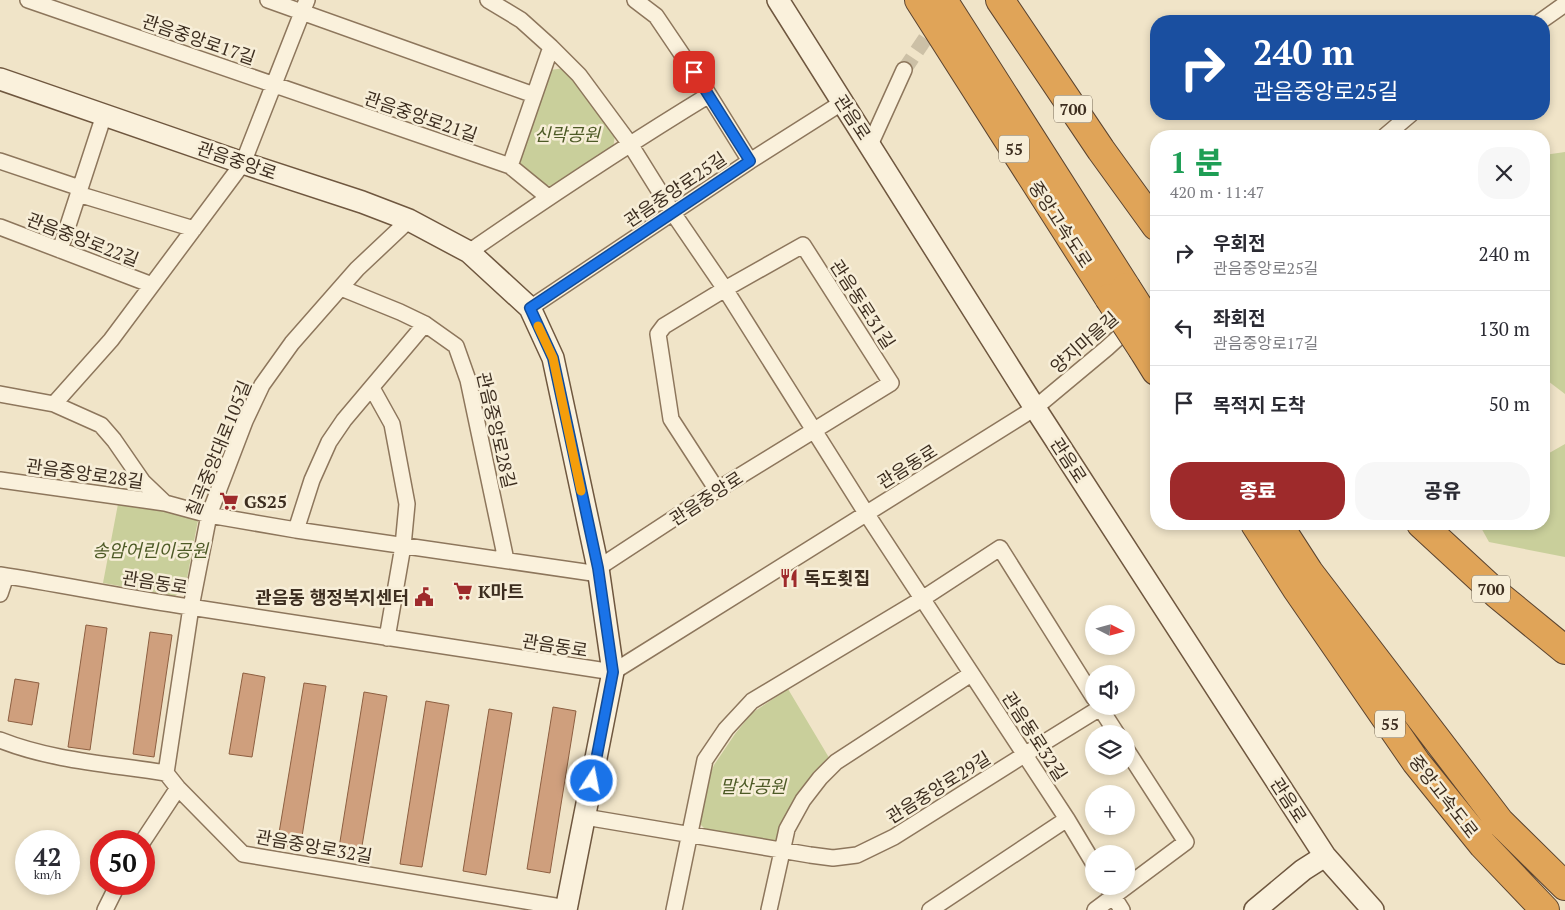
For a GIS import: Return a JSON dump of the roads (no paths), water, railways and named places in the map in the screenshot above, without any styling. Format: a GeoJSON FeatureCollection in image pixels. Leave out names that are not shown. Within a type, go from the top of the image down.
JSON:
{"type":"FeatureCollection","features":[{"type":"Feature","properties":{"kind":"highway","name":"중앙고속도로"},"geometry":{"type":"LineString","coordinates":[[919,0],[1117,292]]}},
{"type":"Feature","properties":{"kind":"highway","name":"중앙고속도로"},"geometry":{"type":"LineString","coordinates":[[943,0],[1150,349]]}},
{"type":"Feature","properties":{"kind":"highway","name":"700"},"geometry":{"type":"LineString","coordinates":[[1000,0],[1101,150],[1150,208]]}},
{"type":"Feature","properties":{"kind":"highway","name":"700"},"geometry":{"type":"LineString","coordinates":[[1022,0],[1081,91],[1150,206]]}},
{"type":"Feature","properties":{"kind":"highway","name":"중앙고속도로"},"geometry":{"type":"LineString","coordinates":[[1259,530],[1296,588],[1416,762],[1483,845],[1545,910]]}},
{"type":"Feature","properties":{"kind":"highway","name":"중앙고속도로"},"geometry":{"type":"LineString","coordinates":[[1282,530],[1309,572],[1500,822],[1565,886]]}},
{"type":"Feature","properties":{"kind":"highway","name":"700"},"geometry":{"type":"LineString","coordinates":[[1428,530],[1498,595],[1565,650]]}},
{"type":"Feature","properties":{"kind":"highway","name":"700"},"geometry":{"type":"LineString","coordinates":[[1453,530],[1565,632]]}},
{"type":"Feature","properties":{"kind":"main road","name":"관음로"},"geometry":{"type":"LineString","coordinates":[[778,0],[1035,408],[1325,856],[1373,910]]}},
{"type":"Feature","properties":{"kind":"main road","name":"관음중앙로"},"geometry":{"type":"LineString","coordinates":[[1,84],[104,115],[362,202],[409,220],[468,252],[530,308],[553,358],[598,571],[613,672],[566,909]]}},
{"type":"Feature","properties":{"kind":"main road"},"geometry":{"type":"LineString","coordinates":[[1255,910],[1303,870],[1325,856]]}},
{"type":"Feature","properties":{"kind":"street","name":"관음중앙로17길"},"geometry":{"type":"LineString","coordinates":[[28,0],[274,85]]}},
{"type":"Feature","properties":{"kind":"street"},"geometry":{"type":"LineString","coordinates":[[268,0],[304,6],[534,95]]}},
{"type":"Feature","properties":{"kind":"street"},"geometry":{"type":"LineString","coordinates":[[488,0],[521,20],[579,75],[630,144],[673,213],[725,289],[866,513]]}},
{"type":"Feature","properties":{"kind":"street"},"geometry":{"type":"LineString","coordinates":[[635,0],[656,16],[750,161]]}},
{"type":"Feature","properties":{"kind":"street"},"geometry":{"type":"LineString","coordinates":[[1550,15],[1565,4]]}},
{"type":"Feature","properties":{"kind":"street"},"geometry":{"type":"LineString","coordinates":[[244,163],[304,6]]}},
{"type":"Feature","properties":{"kind":"street"},"geometry":{"type":"LineString","coordinates":[[510,166],[551,47]]}},
{"type":"Feature","properties":{"kind":"street"},"geometry":{"type":"LineString","coordinates":[[870,145],[904,70]]}},
{"type":"Feature","properties":{"kind":"street","name":"관음중앙로21길"},"geometry":{"type":"LineString","coordinates":[[274,85],[510,166],[548,197]]}},
{"type":"Feature","properties":{"kind":"street"},"geometry":{"type":"LineString","coordinates":[[468,252],[548,197],[709,95]]}},
{"type":"Feature","properties":{"kind":"street","name":"관음중앙로25길"},"geometry":{"type":"LineString","coordinates":[[530,308],[750,161],[843,102]]}},
{"type":"Feature","properties":{"kind":"street"},"geometry":{"type":"LineString","coordinates":[[60,250],[104,115]]}},
{"type":"Feature","properties":{"kind":"street"},"geometry":{"type":"LineString","coordinates":[[1393,130],[1404,120]]}},
{"type":"Feature","properties":{"kind":"street"},"geometry":{"type":"LineString","coordinates":[[0,161],[79,191],[194,229]]}},
{"type":"Feature","properties":{"kind":"street","name":"관음중앙로22길"},"geometry":{"type":"LineString","coordinates":[[54,404],[111,340],[244,163]]}},
{"type":"Feature","properties":{"kind":"street","name":"칠곡중앙대로105길"},"geometry":{"type":"LineString","coordinates":[[166,772],[191,607],[209,515],[246,421],[262,385],[292,344],[357,269],[409,220]]}},
{"type":"Feature","properties":{"kind":"street","name":"관음중앙로22길"},"geometry":{"type":"LineString","coordinates":[[0,227],[152,285]]}},
{"type":"Feature","properties":{"kind":"street","name":"관음동로31길"},"geometry":{"type":"LineString","coordinates":[[717,490],[671,419],[658,334],[664,326],[803,245],[892,383],[814,430]]}},
{"type":"Feature","properties":{"kind":"street","name":"관음중앙로28길"},"geometry":{"type":"LineString","coordinates":[[341,288],[425,324],[456,346],[468,380],[506,560]]}},
{"type":"Feature","properties":{"kind":"street","name":"양지마을길"},"geometry":{"type":"LineString","coordinates":[[1035,408],[1107,348],[1150,309]]}},
{"type":"Feature","properties":{"kind":"street"},"geometry":{"type":"LineString","coordinates":[[296,530],[312,480],[329,442],[344,420],[425,324]]}},
{"type":"Feature","properties":{"kind":"street"},"geometry":{"type":"LineString","coordinates":[[372,388],[392,424],[406,504],[403,546],[387,638]]}},
{"type":"Feature","properties":{"kind":"street","name":"관음중앙로28길"},"geometry":{"type":"LineString","coordinates":[[0,394],[54,404],[101,425],[114,440],[143,482],[165,503]]}},
{"type":"Feature","properties":{"kind":"street","name":"관음동로"},"geometry":{"type":"LineString","coordinates":[[3,576],[387,638],[613,672],[1035,408]]}},
{"type":"Feature","properties":{"kind":"street","name":"관음중앙로"},"geometry":{"type":"LineString","coordinates":[[598,571],[717,490],[814,430]]}},
{"type":"Feature","properties":{"kind":"street","name":"관음중앙로28길"},"geometry":{"type":"LineString","coordinates":[[0,480],[165,503],[209,515],[296,530],[598,571]]}},
{"type":"Feature","properties":{"kind":"street","name":"관음동로32길"},"geometry":{"type":"LineString","coordinates":[[866,513],[1085,849]]}},
{"type":"Feature","properties":{"kind":"street"},"geometry":{"type":"LineString","coordinates":[[674,910],[705,760],[726,729],[752,701],[922,599],[1000,548],[1085,683]]}},
{"type":"Feature","properties":{"kind":"street"},"geometry":{"type":"LineString","coordinates":[[0,594],[3,576]]}},
{"type":"Feature","properties":{"kind":"street"},"geometry":{"type":"LineString","coordinates":[[768,910],[787,829],[803,800],[820,778],[836,762],[972,674]]}},
{"type":"Feature","properties":{"kind":"street","name":"관음중앙로29길"},"geometry":{"type":"LineString","coordinates":[[585,817],[833,858],[857,855],[894,837],[1024,755],[1085,713]]}},
{"type":"Feature","properties":{"kind":"street"},"geometry":{"type":"LineString","coordinates":[[0,740],[49,756],[166,772]]}},
{"type":"Feature","properties":{"kind":"street"},"geometry":{"type":"LineString","coordinates":[[1135,763],[1186,842],[1135,876]]}},
{"type":"Feature","properties":{"kind":"street","name":"관음중앙로32길"},"geometry":{"type":"LineString","coordinates":[[166,772],[178,788],[243,854],[566,909]]}},
{"type":"Feature","properties":{"kind":"street"},"geometry":{"type":"LineString","coordinates":[[150,830],[178,788]]}},
{"type":"Feature","properties":{"kind":"street"},"geometry":{"type":"LineString","coordinates":[[930,910],[1067,819]]}},
{"type":"Feature","properties":{"kind":"street"},"geometry":{"type":"LineString","coordinates":[[105,910],[112,895]]}},
{"type":"Feature","properties":{"kind":"street"},"geometry":{"type":"LineString","coordinates":[[1095,910],[1108,895]]}},
{"type":"Feature","properties":{"kind":"street"},"geometry":{"type":"LineString","coordinates":[[1112,895],[1122,910]]}},
{"type":"Feature","properties":{"kind":"tunnel"},"geometry":{"type":"LineString","coordinates":[[904,70],[938,20]]}},
{"type":"Feature","properties":{"kind":"place","name":"GS25"},"geometry":{"type":"Point","coordinates":[229,501]}},
{"type":"Feature","properties":{"kind":"place","name":"독도횟집"},"geometry":{"type":"Point","coordinates":[789,578]}},
{"type":"Feature","properties":{"kind":"place","name":"K마트"},"geometry":{"type":"Point","coordinates":[463,591]}},
{"type":"Feature","properties":{"kind":"place","name":"관음동 행정복지센터"},"geometry":{"type":"Point","coordinates":[424,597]}},
{"type":"Feature","properties":{"kind":"park label","name":"신락공원"},"geometry":{"type":"Point","coordinates":[567,134]}},
{"type":"Feature","properties":{"kind":"park label","name":"송암어린이공원"},"geometry":{"type":"Point","coordinates":[150,550]}},
{"type":"Feature","properties":{"kind":"park label","name":"말산공원"},"geometry":{"type":"Point","coordinates":[753,786]}}]}
